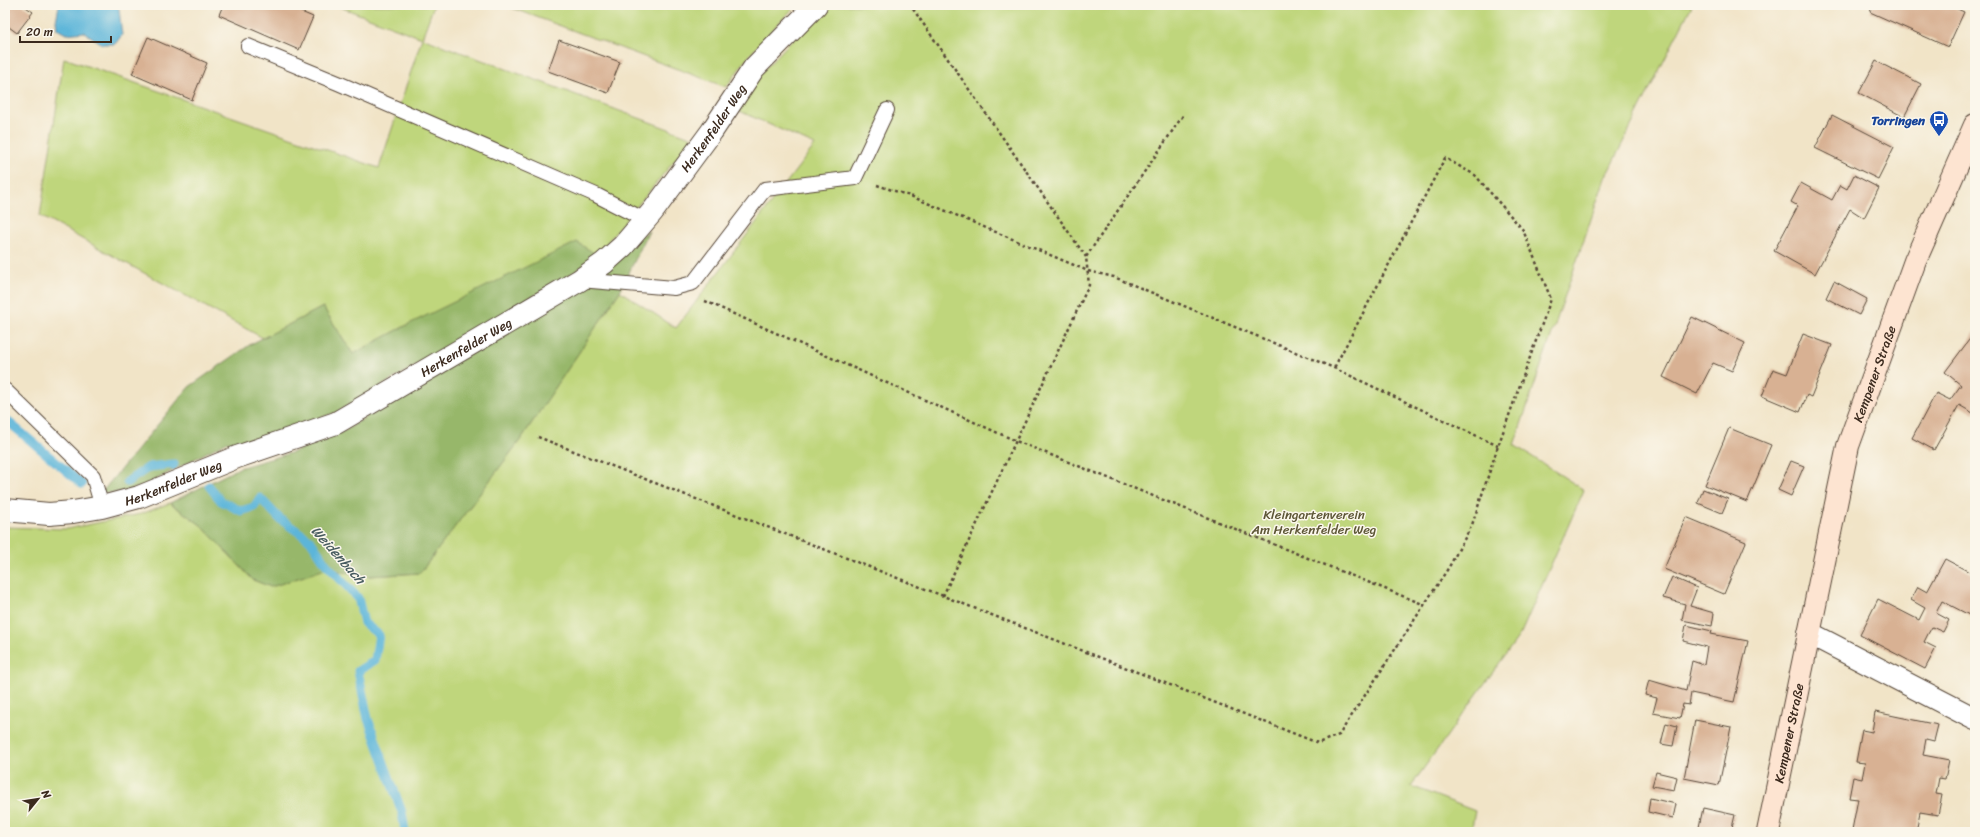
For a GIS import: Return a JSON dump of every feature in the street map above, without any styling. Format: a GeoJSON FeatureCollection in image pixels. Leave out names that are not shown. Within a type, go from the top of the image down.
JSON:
{"type":"FeatureCollection","features":[{"type":"Feature","properties":{"kind":"main road","name":"Kempener Straße"},"geometry":{"type":"LineString","coordinates":[[1768,832],[1848,446],[1915,261],[1975,125]]}},
{"type":"Feature","properties":{"kind":"street","name":"Herkenfelder Weg"},"geometry":{"type":"LineString","coordinates":[[5,510],[49,514],[102,507],[139,497],[237,457],[336,423],[580,280],[623,246],[645,220],[712,131],[754,68],[816,5]]}},
{"type":"Feature","properties":{"kind":"street"},"geometry":{"type":"LineString","coordinates":[[1809,633],[1975,718]]}},
{"type":"Feature","properties":{"kind":"lane"},"geometry":{"type":"LineString","coordinates":[[248,46],[338,83],[596,195],[645,220]]}},
{"type":"Feature","properties":{"kind":"lane"},"geometry":{"type":"LineString","coordinates":[[580,280],[674,288],[693,283],[765,189],[855,178],[887,110]]}},
{"type":"Feature","properties":{"kind":"lane"},"geometry":{"type":"LineString","coordinates":[[5,390],[92,476],[102,507]]}},
{"type":"Feature","properties":{"kind":"path"},"geometry":{"type":"LineString","coordinates":[[913,9],[1086,257],[1089,285],[943,596]]}},
{"type":"Feature","properties":{"kind":"path"},"geometry":{"type":"LineString","coordinates":[[1086,257],[1184,114]]}},
{"type":"Feature","properties":{"kind":"path"},"geometry":{"type":"LineString","coordinates":[[538,437],[1318,743],[1339,735],[1425,605],[1449,567],[1472,525],[1498,446],[1551,299],[1523,230],[1475,175],[1445,158],[1334,368]]}},
{"type":"Feature","properties":{"kind":"path"},"geometry":{"type":"LineString","coordinates":[[855,178],[913,197],[1088,271],[1114,277],[1334,368],[1498,446]]}},
{"type":"Feature","properties":{"kind":"path"},"geometry":{"type":"LineString","coordinates":[[674,288],[1016,441],[1425,605]]}},
{"type":"Feature","properties":{"kind":"green space"},"geometry":{"type":"Polygon","coordinates":[[[335,5],[434,5],[422,38],[335,5]]]}},
{"type":"Feature","properties":{"kind":"green space"},"geometry":{"type":"Polygon","coordinates":[[[504,5],[797,5],[759,44],[726,87],[504,5]]]}},
{"type":"Feature","properties":{"kind":"green space","name":"Kleingartenverein Am Herkenfelder Weg"},"geometry":{"type":"Polygon","coordinates":[[[828,5],[1692,5],[1605,178],[1514,445],[1584,490],[1521,633],[1411,786],[1475,811],[1471,832],[5,832],[5,527],[67,529],[141,514],[170,503],[201,525],[253,580],[271,587],[325,569],[369,576],[420,573],[521,439],[620,291],[676,328],[815,145],[735,109],[759,75],[818,13],[828,5]]]}},
{"type":"Feature","properties":{"kind":"green space"},"geometry":{"type":"Polygon","coordinates":[[[422,38],[693,138],[597,255],[409,324],[353,354],[323,307],[263,338],[40,216],[64,58],[379,168],[422,38]]]}},
{"type":"Feature","properties":{"kind":"green space"},"geometry":{"type":"Polygon","coordinates":[[[649,231],[620,291],[521,439],[420,573],[369,576],[325,569],[271,587],[253,580],[201,525],[170,503],[239,468],[294,452],[346,430],[649,231]]]}},
{"type":"Feature","properties":{"kind":"green space"},"geometry":{"type":"Polygon","coordinates":[[[577,242],[597,255],[576,271],[337,412],[233,449],[228,441],[144,486],[123,492],[101,493],[189,387],[251,344],[323,307],[353,354],[409,324],[577,242]]]}},
{"type":"Feature","properties":{"kind":"water"},"geometry":{"type":"Polygon","coordinates":[[[59,5],[117,5],[119,9],[122,35],[115,44],[102,44],[84,32],[66,34],[57,29],[56,21],[59,5]]]}},
{"type":"Feature","properties":{"kind":"building"},"geometry":{"type":"Polygon","coordinates":[[[5,5],[23,5],[33,12],[17,33],[5,24],[5,5]]]}},
{"type":"Feature","properties":{"kind":"building"},"geometry":{"type":"Polygon","coordinates":[[[223,5],[285,5],[313,17],[299,50],[219,15],[223,5]]]}},
{"type":"Feature","properties":{"kind":"building"},"geometry":{"type":"Polygon","coordinates":[[[1873,5],[1949,5],[1964,12],[1948,47],[1870,12],[1873,5]]]}},
{"type":"Feature","properties":{"kind":"building"},"geometry":{"type":"Polygon","coordinates":[[[148,37],[207,63],[192,100],[132,74],[148,37]]]}},
{"type":"Feature","properties":{"kind":"building"},"geometry":{"type":"Polygon","coordinates":[[[559,40],[620,62],[608,93],[548,71],[559,40]]]}},
{"type":"Feature","properties":{"kind":"building"},"geometry":{"type":"Polygon","coordinates":[[[1876,61],[1921,84],[1904,117],[1859,93],[1876,61]]]}},
{"type":"Feature","properties":{"kind":"building"},"geometry":{"type":"Polygon","coordinates":[[[1832,115],[1894,147],[1878,179],[1815,148],[1832,115]]]}},
{"type":"Feature","properties":{"kind":"building"},"geometry":{"type":"Polygon","coordinates":[[[1854,175],[1879,188],[1864,218],[1850,209],[1815,274],[1774,251],[1798,206],[1791,202],[1801,183],[1832,200],[1840,185],[1847,189],[1854,175]]]}},
{"type":"Feature","properties":{"kind":"building"},"geometry":{"type":"Polygon","coordinates":[[[1834,281],[1867,299],[1859,315],[1826,298],[1834,281]]]}},
{"type":"Feature","properties":{"kind":"building"},"geometry":{"type":"Polygon","coordinates":[[[1692,317],[1745,343],[1732,371],[1713,363],[1697,394],[1663,377],[1692,317]]]}},
{"type":"Feature","properties":{"kind":"building"},"geometry":{"type":"Polygon","coordinates":[[[1975,332],[1975,411],[1973,413],[1959,405],[1934,450],[1912,438],[1936,393],[1950,400],[1961,385],[1945,372],[1975,332]]]}},
{"type":"Feature","properties":{"kind":"building"},"geometry":{"type":"Polygon","coordinates":[[[1803,334],[1832,345],[1811,397],[1807,395],[1800,412],[1762,396],[1773,369],[1787,374],[1803,334]]]}},
{"type":"Feature","properties":{"kind":"building"},"geometry":{"type":"Polygon","coordinates":[[[1729,428],[1771,445],[1747,502],[1705,485],[1729,428]]]}},
{"type":"Feature","properties":{"kind":"building"},"geometry":{"type":"Polygon","coordinates":[[[1791,461],[1804,466],[1791,496],[1778,490],[1791,461]]]}},
{"type":"Feature","properties":{"kind":"building"},"geometry":{"type":"Polygon","coordinates":[[[1703,489],[1728,499],[1722,513],[1698,503],[1703,489]]]}},
{"type":"Feature","properties":{"kind":"building"},"geometry":{"type":"Polygon","coordinates":[[[1686,517],[1746,542],[1724,594],[1664,569],[1686,517]]]}},
{"type":"Feature","properties":{"kind":"building"},"geometry":{"type":"Polygon","coordinates":[[[1945,559],[1975,575],[1975,618],[1942,601],[1936,613],[1949,620],[1943,632],[1932,627],[1924,642],[1936,648],[1925,669],[1860,635],[1878,599],[1919,620],[1925,608],[1911,600],[1918,587],[1927,592],[1945,559]]]}},
{"type":"Feature","properties":{"kind":"building"},"geometry":{"type":"Polygon","coordinates":[[[1672,577],[1697,588],[1690,606],[1714,613],[1712,626],[1682,620],[1685,604],[1663,598],[1672,577]]]}},
{"type":"Feature","properties":{"kind":"building"},"geometry":{"type":"Polygon","coordinates":[[[1686,625],[1712,631],[1711,634],[1748,641],[1734,702],[1691,693],[1689,705],[1683,704],[1680,718],[1653,713],[1657,698],[1645,695],[1649,680],[1686,691],[1692,661],[1704,665],[1707,647],[1683,641],[1686,625]]]}},
{"type":"Feature","properties":{"kind":"building"},"geometry":{"type":"Polygon","coordinates":[[[1875,712],[1938,725],[1934,741],[1926,739],[1923,755],[1949,760],[1945,779],[1939,778],[1936,794],[1942,795],[1938,815],[1920,812],[1916,832],[1862,832],[1852,830],[1858,799],[1849,798],[1853,777],[1862,779],[1865,763],[1856,762],[1862,730],[1872,732],[1875,712]]]}},
{"type":"Feature","properties":{"kind":"building"},"geometry":{"type":"Polygon","coordinates":[[[1695,720],[1731,727],[1719,785],[1684,778],[1695,720]]]}},
{"type":"Feature","properties":{"kind":"building"},"geometry":{"type":"Polygon","coordinates":[[[1666,723],[1677,726],[1673,746],[1661,744],[1666,723]]]}},
{"type":"Feature","properties":{"kind":"building"},"geometry":{"type":"Polygon","coordinates":[[[1656,772],[1677,777],[1674,790],[1652,786],[1656,772]]]}},
{"type":"Feature","properties":{"kind":"building"},"geometry":{"type":"Polygon","coordinates":[[[1650,798],[1676,804],[1673,818],[1648,812],[1650,798]]]}},
{"type":"Feature","properties":{"kind":"building"},"geometry":{"type":"Polygon","coordinates":[[[1703,808],[1735,815],[1731,832],[1698,832],[1703,808]]]}},
{"type":"Feature","properties":{"kind":"waterway","name":"Weidenbach"},"geometry":{"type":"LineString","coordinates":[[5,419],[82,484]]}},
{"type":"Feature","properties":{"kind":"waterway","name":"Weidenbach"},"geometry":{"type":"LineString","coordinates":[[127,482],[149,467],[174,464],[173,466]]}},
{"type":"Feature","properties":{"kind":"waterway","name":"Weidenbach"},"geometry":{"type":"LineString","coordinates":[[209,486],[221,501],[241,511],[254,507],[260,498],[280,519],[310,540],[326,564],[358,598],[364,623],[379,635],[375,660],[358,671],[368,719],[402,812],[405,832]]}},
{"type":"Feature","properties":{"kind":"place","name":"Torringen"},"geometry":{"type":"Point","coordinates":[1939,137]}}]}
